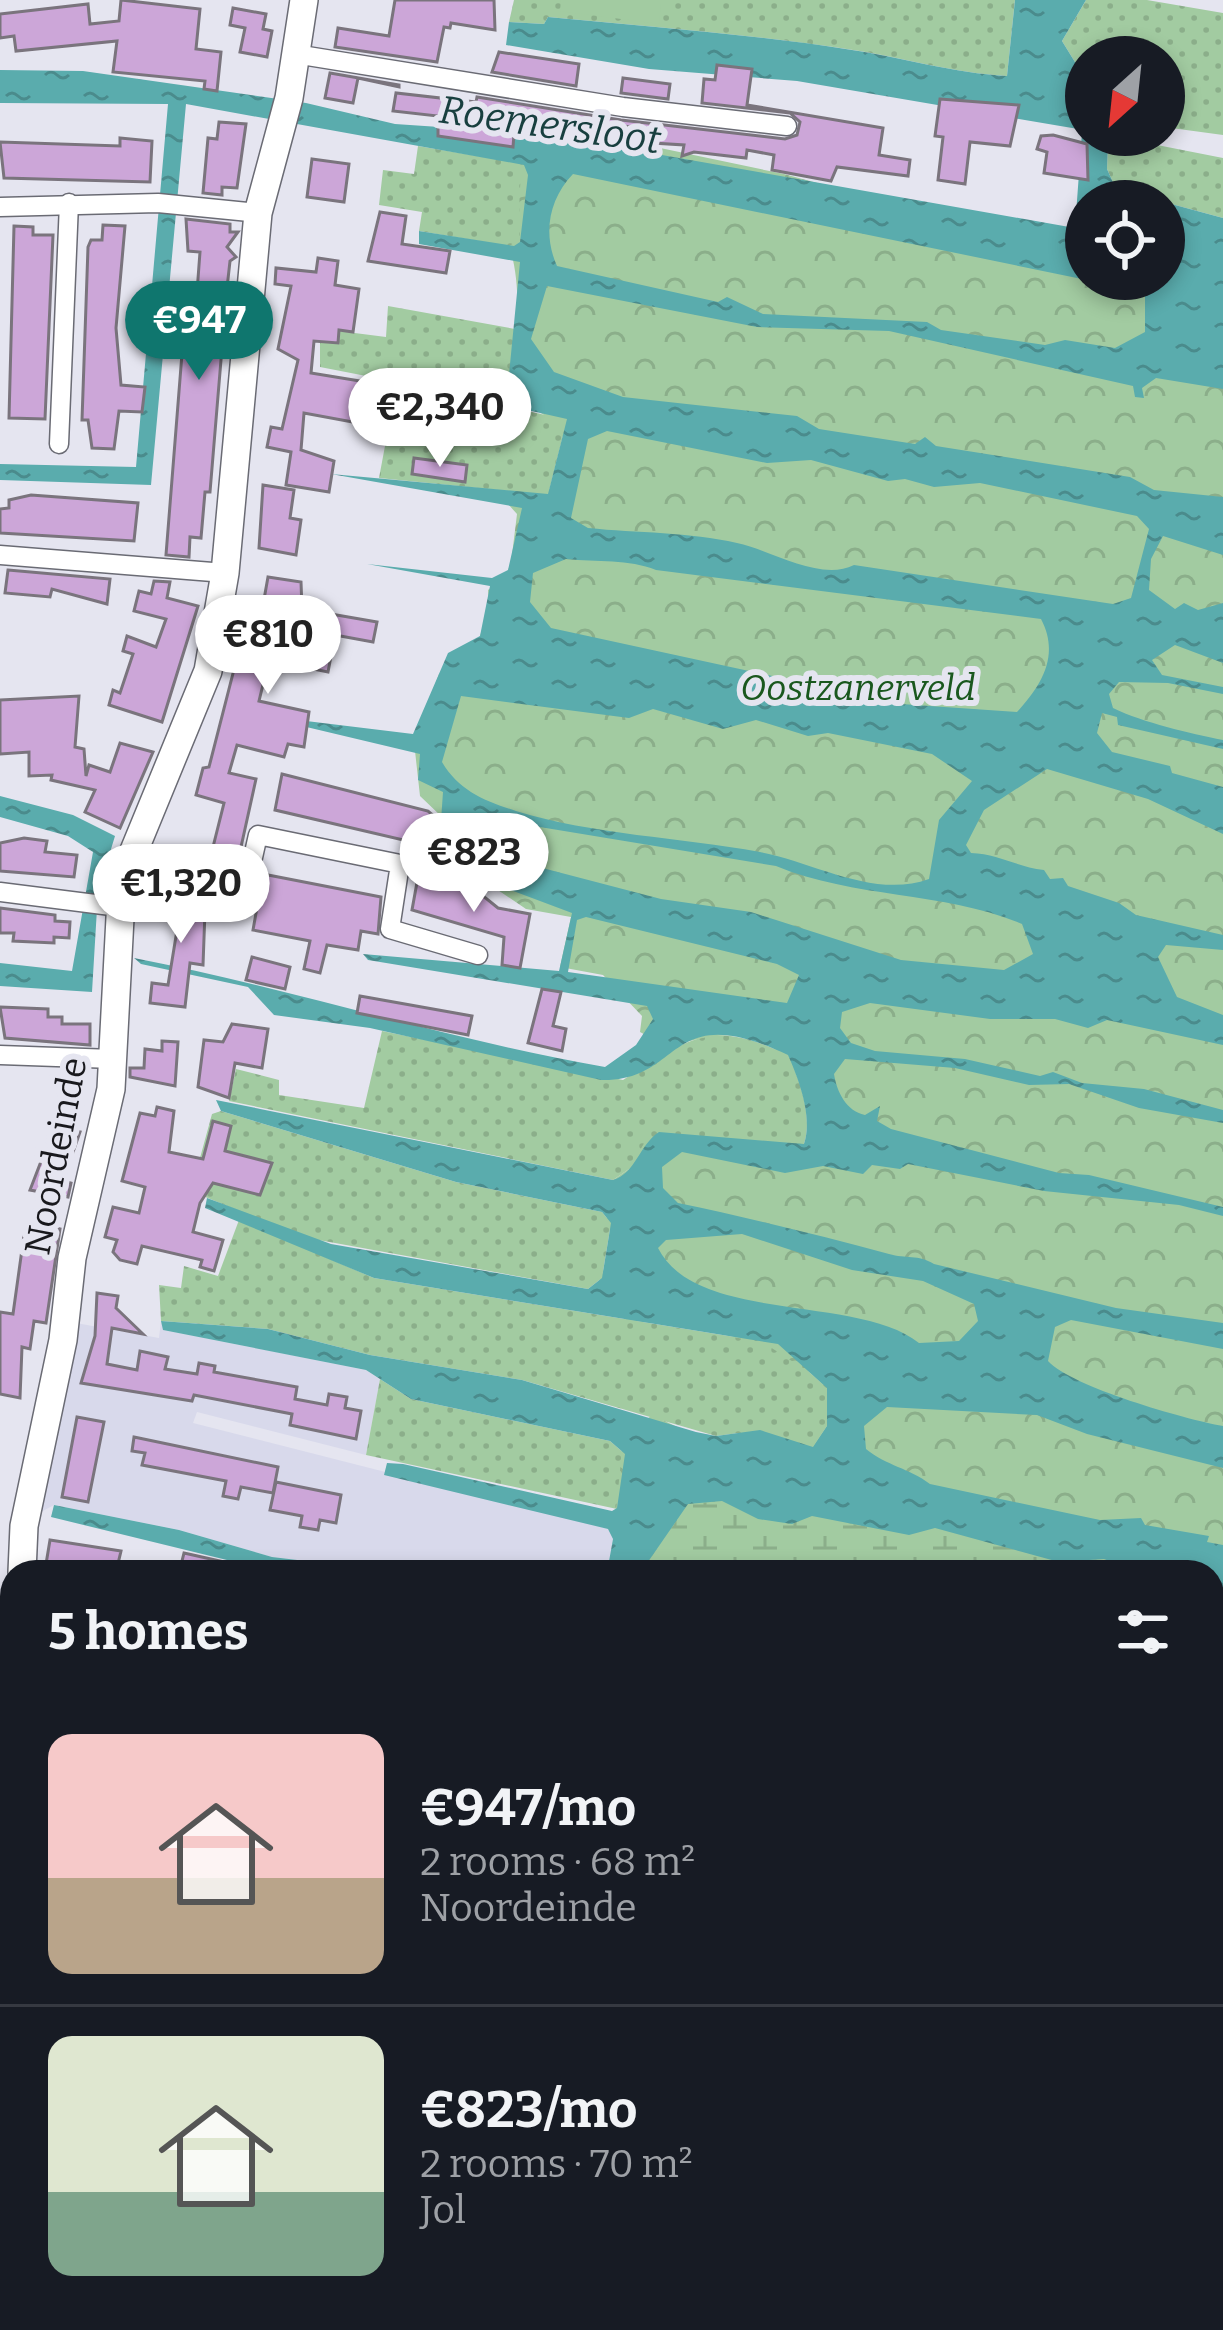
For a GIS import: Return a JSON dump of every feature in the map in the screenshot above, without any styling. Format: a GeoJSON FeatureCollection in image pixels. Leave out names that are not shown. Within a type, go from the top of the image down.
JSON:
{"type":"FeatureCollection","features":[{"type":"Feature","properties":{"kind":"street","name":"Noordeinde"},"geometry":{"type":"LineString","coordinates":[[23,1560],[24,1526],[63,1340],[71,1258],[106,1120],[113,1059],[109,905],[208,671],[226,573],[259,213],[283,127],[304,0]]}},
{"type":"Feature","properties":{"kind":"street"},"geometry":{"type":"LineString","coordinates":[[296,54],[600,104],[787,126]]}},
{"type":"Feature","properties":{"kind":"street"},"geometry":{"type":"LineString","coordinates":[[59,444],[69,203]]}},
{"type":"Feature","properties":{"kind":"street"},"geometry":{"type":"LineString","coordinates":[[0,207],[158,203],[259,213]]}},
{"type":"Feature","properties":{"kind":"street"},"geometry":{"type":"LineString","coordinates":[[0,555],[226,573]]}},
{"type":"Feature","properties":{"kind":"street"},"geometry":{"type":"LineString","coordinates":[[131,854],[172,869],[247,884],[258,835],[400,864],[390,929],[478,955]]}},
{"type":"Feature","properties":{"kind":"street"},"geometry":{"type":"LineString","coordinates":[[0,892],[109,905]]}},
{"type":"Feature","properties":{"kind":"street"},"geometry":{"type":"LineString","coordinates":[[0,1055],[113,1059]]}},
{"type":"Feature","properties":{"kind":"shaded area"},"geometry":{"type":"Polygon","coordinates":[[[161,1321],[164,1330],[366,1370],[380,1379],[366,1455],[197,1412],[193,1423],[609,1529],[613,1539],[609,1560],[297,1560],[54,1505],[39,1513],[76,1323],[159,1338],[161,1321]]]}},
{"type":"Feature","properties":{"kind":"green space"},"geometry":{"type":"Polygon","coordinates":[[[514,0],[1015,0],[1007,76],[739,35],[548,17],[544,24],[509,22],[514,0]]]}},
{"type":"Feature","properties":{"kind":"green space"},"geometry":{"type":"Polygon","coordinates":[[[561,0],[661,0],[659,24],[560,11],[561,0]]]}},
{"type":"Feature","properties":{"kind":"green space"},"geometry":{"type":"Polygon","coordinates":[[[1086,0],[1147,0],[1223,13],[1223,135],[1185,130],[1185,36],[1065,36],[1065,46],[1062,41],[1086,0]]]}},
{"type":"Feature","properties":{"kind":"green space","name":"Oostzanerveld"},"geometry":{"type":"Polygon","coordinates":[[[544,131],[603,136],[784,174],[946,218],[1065,270],[1065,300],[1185,300],[1185,258],[1223,219],[1223,1560],[611,1560],[623,1440],[652,1415],[692,1434],[726,1438],[750,1431],[813,1446],[827,1426],[829,1391],[767,1345],[697,1328],[626,1320],[595,1288],[609,1251],[605,1214],[613,1180],[629,1169],[646,1140],[668,1134],[804,1144],[812,1131],[797,1075],[786,1059],[757,1040],[705,1037],[670,1048],[640,1032],[642,1016],[603,975],[560,967],[571,917],[526,909],[440,851],[443,818],[420,796],[414,742],[439,674],[473,655],[489,611],[488,590],[505,577],[511,563],[517,514],[507,503],[551,489],[568,444],[541,413],[502,396],[517,321],[509,246],[520,240],[530,139],[544,131]]]}},
{"type":"Feature","properties":{"kind":"green space"},"geometry":{"type":"Polygon","coordinates":[[[418,146],[524,164],[520,242],[514,247],[419,231],[422,212],[379,205],[383,170],[414,174],[418,146]]]}},
{"type":"Feature","properties":{"kind":"green space"},"geometry":{"type":"Polygon","coordinates":[[[1185,151],[1223,158],[1223,218],[1185,208],[1185,180],[1112,180],[1107,156],[1185,156],[1185,151]]]}},
{"type":"Feature","properties":{"kind":"green space"},"geometry":{"type":"Polygon","coordinates":[[[388,306],[515,329],[507,396],[399,376],[397,381],[567,420],[548,495],[379,478],[397,382],[320,367],[320,342],[337,343],[339,331],[386,337],[388,306]]]}},
{"type":"Feature","properties":{"kind":"green space"},"geometry":{"type":"Polygon","coordinates":[[[382,1031],[623,1080],[684,1044],[701,1038],[739,1037],[788,1055],[806,1111],[804,1144],[742,1141],[629,1169],[613,1180],[229,1101],[236,1069],[279,1080],[279,1095],[364,1108],[382,1031]]]}},
{"type":"Feature","properties":{"kind":"green space"},"geometry":{"type":"Polygon","coordinates":[[[221,1111],[456,1182],[602,1212],[611,1223],[602,1278],[588,1289],[302,1237],[191,1191],[212,1114],[221,1111]]]}},
{"type":"Feature","properties":{"kind":"green space"},"geometry":{"type":"Polygon","coordinates":[[[239,1220],[374,1278],[778,1344],[827,1388],[827,1426],[813,1447],[739,1433],[716,1436],[522,1380],[370,1355],[268,1329],[161,1321],[159,1285],[181,1288],[184,1266],[218,1276],[239,1220]]]}},
{"type":"Feature","properties":{"kind":"green space"},"geometry":{"type":"Polygon","coordinates":[[[380,1379],[411,1399],[610,1441],[625,1454],[617,1509],[366,1455],[380,1379]]]}},
{"type":"Feature","properties":{"kind":"green space"},"geometry":{"type":"Polygon","coordinates":[[[723,1501],[758,1519],[792,1524],[812,1516],[909,1535],[935,1528],[1052,1560],[649,1560],[688,1504],[723,1501]]]}},
{"type":"Feature","properties":{"kind":"water"},"geometry":{"type":"Polygon","coordinates":[[[1015,0],[1086,0],[1062,41],[1065,127],[797,81],[649,69],[506,45],[509,22],[544,24],[548,17],[872,53],[1007,76],[1015,0]]]}},
{"type":"Feature","properties":{"kind":"water"},"geometry":{"type":"Polygon","coordinates":[[[0,70],[83,71],[306,103],[395,124],[543,134],[1065,226],[1065,275],[573,174],[558,195],[549,230],[557,266],[718,302],[727,297],[763,314],[927,322],[941,330],[1045,345],[1065,340],[1115,348],[1145,332],[1145,300],[1185,300],[1185,208],[1223,218],[1223,389],[1156,378],[1142,388],[1144,398],[1135,397],[1133,386],[889,331],[757,327],[547,286],[531,339],[554,372],[623,397],[797,416],[819,429],[915,444],[925,437],[936,446],[1130,477],[1154,490],[1223,497],[1223,555],[1163,536],[1151,559],[1149,590],[1175,609],[1184,603],[1198,610],[1223,603],[1223,663],[1175,645],[1152,660],[1162,675],[1223,687],[1223,694],[1168,683],[1119,682],[1109,694],[1113,708],[1223,740],[1223,749],[1118,725],[1117,717],[1102,713],[1097,733],[1112,752],[1170,766],[1172,773],[1223,787],[1223,834],[1148,799],[1047,769],[984,810],[966,845],[971,853],[1044,870],[1050,879],[1063,878],[1068,886],[1119,903],[1136,915],[1223,935],[1223,950],[1166,945],[1158,957],[1177,997],[1223,1015],[1223,1045],[1107,1020],[1088,1028],[1055,1019],[990,1019],[870,1003],[842,1012],[840,1028],[851,1043],[875,1051],[965,1059],[1040,1076],[1053,1072],[1082,1083],[1144,1089],[1223,1110],[1223,1123],[1139,1108],[1069,1084],[1029,1085],[955,1068],[845,1059],[834,1074],[848,1105],[865,1115],[880,1106],[877,1121],[891,1129],[1059,1173],[1089,1175],[1223,1207],[1223,1216],[1179,1205],[1044,1191],[908,1164],[900,1169],[872,1165],[863,1174],[823,1166],[785,1173],[682,1152],[662,1167],[663,1188],[678,1203],[1116,1308],[1223,1323],[1223,1349],[1071,1320],[1055,1327],[1048,1361],[1104,1391],[1223,1426],[1223,1468],[1087,1434],[1037,1415],[887,1407],[864,1426],[866,1449],[930,1484],[1100,1520],[1141,1518],[1145,1525],[1209,1536],[1207,1542],[1223,1545],[1223,1560],[1052,1560],[935,1528],[909,1535],[812,1516],[792,1524],[758,1519],[722,1501],[688,1504],[649,1560],[609,1560],[613,1539],[608,1529],[384,1475],[387,1463],[403,1464],[612,1511],[617,1508],[625,1454],[610,1441],[411,1399],[366,1370],[163,1330],[161,1321],[268,1329],[370,1355],[522,1380],[716,1436],[760,1430],[813,1447],[827,1426],[827,1388],[778,1344],[374,1278],[205,1208],[207,1198],[331,1244],[588,1289],[602,1278],[611,1223],[602,1212],[456,1182],[221,1111],[216,1100],[613,1180],[627,1171],[659,1132],[804,1144],[806,1111],[788,1055],[719,1035],[697,1038],[628,1077],[601,1080],[370,1028],[274,1015],[248,987],[141,964],[134,958],[605,1067],[636,1045],[653,1019],[647,1006],[368,960],[363,954],[559,971],[572,913],[438,863],[443,792],[418,780],[420,754],[298,725],[298,720],[413,734],[448,653],[480,636],[490,586],[367,564],[492,578],[508,570],[522,508],[331,474],[548,494],[567,419],[397,381],[398,376],[507,395],[520,262],[419,244],[419,231],[514,246],[520,242],[528,175],[524,165],[186,104],[151,485],[0,480],[0,464],[136,467],[168,104],[0,103],[0,70]],[[607,431],[588,439],[571,518],[588,528],[737,543],[826,570],[854,565],[1113,604],[1131,598],[1149,529],[1137,516],[980,483],[934,487],[905,479],[888,481],[811,460],[767,463],[607,431]],[[566,559],[533,573],[530,602],[551,628],[901,704],[1017,712],[1046,669],[1049,645],[1041,619],[624,562],[566,559]],[[461,696],[442,762],[465,788],[483,799],[606,831],[760,852],[866,882],[908,884],[929,879],[939,820],[972,781],[932,754],[828,733],[808,736],[756,720],[723,729],[653,709],[629,718],[461,696]],[[497,820],[469,826],[467,842],[477,851],[661,899],[751,912],[901,960],[1004,970],[1033,954],[1022,924],[992,913],[837,884],[776,866],[497,820]],[[586,917],[577,920],[568,972],[787,1003],[799,975],[777,964],[586,917]],[[742,1234],[666,1240],[658,1248],[678,1272],[706,1288],[741,1299],[858,1318],[892,1328],[919,1343],[959,1341],[978,1321],[974,1304],[923,1281],[852,1270],[742,1234]]]}},
{"type":"Feature","properties":{"kind":"water"},"geometry":{"type":"Polygon","coordinates":[[[1080,156],[1107,156],[1112,180],[1078,180],[1080,156]]]}},
{"type":"Feature","properties":{"kind":"water"},"geometry":{"type":"Polygon","coordinates":[[[0,796],[73,815],[115,836],[98,892],[92,992],[0,986],[0,963],[72,971],[93,852],[68,836],[0,817],[0,796]]]}},
{"type":"Feature","properties":{"kind":"water"},"geometry":{"type":"Polygon","coordinates":[[[54,1505],[297,1560],[227,1560],[51,1517],[54,1505]]]}},
{"type":"Feature","properties":{"kind":"building"},"geometry":{"type":"Polygon","coordinates":[[[121,0],[200,9],[196,49],[221,52],[217,91],[204,89],[205,81],[113,72],[117,41],[16,51],[14,36],[0,38],[0,14],[88,4],[90,24],[119,21],[121,0]]]}},
{"type":"Feature","properties":{"kind":"building"},"geometry":{"type":"Polygon","coordinates":[[[395,0],[494,0],[495,30],[451,23],[450,28],[444,27],[437,62],[335,47],[338,28],[389,36],[395,0]]]}},
{"type":"Feature","properties":{"kind":"building"},"geometry":{"type":"Polygon","coordinates":[[[233,8],[266,14],[263,29],[272,31],[267,57],[240,52],[245,28],[230,25],[233,8]]]}},
{"type":"Feature","properties":{"kind":"building"},"geometry":{"type":"Polygon","coordinates":[[[499,52],[579,64],[576,86],[492,72],[499,52]]]}},
{"type":"Feature","properties":{"kind":"building"},"geometry":{"type":"Polygon","coordinates":[[[717,65],[752,69],[747,105],[883,128],[879,155],[910,160],[908,176],[837,167],[831,181],[772,170],[774,155],[747,150],[746,158],[694,152],[682,156],[684,145],[653,143],[654,129],[621,126],[620,135],[527,123],[525,135],[514,134],[513,147],[438,136],[438,116],[393,111],[396,93],[476,102],[477,97],[621,120],[785,139],[797,135],[800,122],[790,113],[702,103],[704,79],[715,80],[717,65]]]}},
{"type":"Feature","properties":{"kind":"building"},"geometry":{"type":"Polygon","coordinates":[[[330,73],[399,85],[399,87],[358,78],[353,103],[325,98],[330,73]]]}},
{"type":"Feature","properties":{"kind":"building"},"geometry":{"type":"Polygon","coordinates":[[[623,78],[670,84],[668,99],[621,93],[623,78]]]}},
{"type":"Feature","properties":{"kind":"building"},"geometry":{"type":"Polygon","coordinates":[[[940,99],[1019,105],[1010,146],[970,142],[965,184],[938,180],[943,137],[935,136],[940,99]]]}},
{"type":"Feature","properties":{"kind":"building"},"geometry":{"type":"Polygon","coordinates":[[[219,122],[246,124],[237,188],[222,187],[222,195],[203,193],[208,138],[217,139],[219,122]]]}},
{"type":"Feature","properties":{"kind":"building"},"geometry":{"type":"Polygon","coordinates":[[[1041,136],[1065,138],[1065,156],[1087,156],[1088,180],[1044,173],[1047,152],[1037,149],[1041,136]]]}},
{"type":"Feature","properties":{"kind":"building"},"geometry":{"type":"Polygon","coordinates":[[[120,138],[152,141],[150,182],[4,178],[0,142],[120,146],[120,138]]]}},
{"type":"Feature","properties":{"kind":"building"},"geometry":{"type":"Polygon","coordinates":[[[312,159],[349,164],[344,202],[307,197],[312,159]]]}},
{"type":"Feature","properties":{"kind":"building"},"geometry":{"type":"Polygon","coordinates":[[[380,212],[406,216],[402,244],[450,251],[446,273],[368,261],[380,212]]]}},
{"type":"Feature","properties":{"kind":"building"},"geometry":{"type":"Polygon","coordinates":[[[186,219],[230,224],[230,232],[238,232],[227,247],[236,257],[230,261],[227,288],[210,492],[205,492],[201,538],[190,537],[189,557],[166,555],[187,291],[197,292],[200,252],[188,251],[186,219]]]}},
{"type":"Feature","properties":{"kind":"building"},"geometry":{"type":"Polygon","coordinates":[[[103,225],[125,226],[116,328],[121,385],[145,387],[142,412],[119,411],[114,449],[92,448],[88,420],[82,420],[88,247],[91,240],[102,240],[103,225]]]}},
{"type":"Feature","properties":{"kind":"building"},"geometry":{"type":"Polygon","coordinates":[[[14,226],[33,227],[33,235],[53,235],[45,419],[9,418],[14,226]]]}},
{"type":"Feature","properties":{"kind":"building"},"geometry":{"type":"Polygon","coordinates":[[[318,258],[338,261],[335,285],[359,289],[353,332],[339,330],[338,343],[314,341],[311,373],[366,382],[358,423],[304,413],[301,450],[334,461],[329,492],[286,485],[291,452],[267,447],[271,427],[282,429],[298,360],[278,349],[291,286],[275,284],[276,268],[316,272],[318,258]]]}},
{"type":"Feature","properties":{"kind":"building"},"geometry":{"type":"Polygon","coordinates":[[[414,458],[467,465],[465,482],[412,474],[414,458]]]}},
{"type":"Feature","properties":{"kind":"building"},"geometry":{"type":"Polygon","coordinates":[[[263,485],[294,490],[290,518],[301,520],[296,555],[259,548],[263,485]]]}},
{"type":"Feature","properties":{"kind":"building"},"geometry":{"type":"Polygon","coordinates":[[[31,495],[138,503],[134,541],[0,533],[0,509],[9,508],[9,500],[31,495]]]}},
{"type":"Feature","properties":{"kind":"building"},"geometry":{"type":"Polygon","coordinates":[[[8,570],[110,579],[107,604],[52,589],[50,597],[5,593],[8,570]]]}},
{"type":"Feature","properties":{"kind":"building"},"geometry":{"type":"Polygon","coordinates":[[[268,577],[301,582],[302,609],[377,622],[373,642],[335,635],[328,672],[269,660],[259,701],[309,712],[304,747],[288,744],[284,757],[237,745],[229,773],[256,779],[239,856],[212,851],[224,803],[196,795],[203,768],[209,767],[239,650],[250,639],[256,604],[263,605],[268,577]]]}},
{"type":"Feature","properties":{"kind":"building"},"geometry":{"type":"Polygon","coordinates":[[[154,581],[170,582],[167,598],[198,606],[162,722],[109,705],[113,690],[120,693],[133,654],[123,651],[127,636],[156,647],[166,619],[134,611],[139,591],[151,594],[154,581]]]}},
{"type":"Feature","properties":{"kind":"building"},"geometry":{"type":"Polygon","coordinates":[[[79,696],[75,747],[84,749],[86,776],[89,765],[110,772],[120,743],[153,752],[120,828],[85,812],[95,790],[51,780],[52,775],[29,776],[29,752],[0,754],[0,700],[79,696]]]}},
{"type":"Feature","properties":{"kind":"building"},"geometry":{"type":"Polygon","coordinates":[[[282,774],[428,811],[434,816],[428,841],[417,838],[416,843],[275,810],[282,774]]]}},
{"type":"Feature","properties":{"kind":"building"},"geometry":{"type":"Polygon","coordinates":[[[24,838],[47,841],[45,852],[77,855],[74,877],[0,871],[0,843],[24,838]]]}},
{"type":"Feature","properties":{"kind":"building"},"geometry":{"type":"Polygon","coordinates":[[[263,874],[381,897],[378,934],[361,931],[358,950],[327,945],[320,973],[304,969],[310,941],[253,930],[263,874]]]}},
{"type":"Feature","properties":{"kind":"building"},"geometry":{"type":"Polygon","coordinates":[[[418,877],[482,895],[498,908],[530,914],[520,968],[502,965],[504,937],[412,910],[418,877]]]}},
{"type":"Feature","properties":{"kind":"building"},"geometry":{"type":"Polygon","coordinates":[[[166,884],[194,890],[190,908],[205,911],[203,965],[190,963],[185,1007],[150,1003],[152,983],[168,985],[179,918],[167,916],[169,904],[161,903],[166,884]]]}},
{"type":"Feature","properties":{"kind":"building"},"geometry":{"type":"Polygon","coordinates":[[[0,908],[55,915],[55,921],[70,922],[69,938],[54,937],[54,943],[13,941],[14,933],[0,933],[0,908]]]}},
{"type":"Feature","properties":{"kind":"building"},"geometry":{"type":"Polygon","coordinates":[[[252,957],[290,967],[285,989],[246,980],[252,957]]]}},
{"type":"Feature","properties":{"kind":"building"},"geometry":{"type":"Polygon","coordinates":[[[542,989],[561,992],[553,1026],[566,1029],[562,1051],[528,1043],[542,989]]]}},
{"type":"Feature","properties":{"kind":"building"},"geometry":{"type":"Polygon","coordinates":[[[360,996],[472,1016],[468,1035],[357,1013],[360,996]]]}},
{"type":"Feature","properties":{"kind":"building"},"geometry":{"type":"Polygon","coordinates":[[[0,1007],[48,1009],[48,1017],[62,1017],[62,1024],[90,1024],[90,1045],[5,1038],[0,1007]]]}},
{"type":"Feature","properties":{"kind":"building"},"geometry":{"type":"Polygon","coordinates":[[[232,1024],[268,1029],[262,1068],[235,1063],[229,1098],[198,1087],[204,1040],[223,1042],[232,1024]]]}},
{"type":"Feature","properties":{"kind":"building"},"geometry":{"type":"Polygon","coordinates":[[[162,1041],[178,1042],[175,1086],[130,1077],[130,1068],[144,1068],[145,1049],[162,1051],[162,1041]]]}},
{"type":"Feature","properties":{"kind":"building"},"geometry":{"type":"Polygon","coordinates":[[[157,1107],[174,1111],[169,1152],[203,1159],[213,1121],[231,1126],[225,1151],[272,1163],[260,1195],[213,1183],[200,1203],[193,1232],[223,1240],[214,1271],[200,1267],[202,1260],[142,1246],[137,1264],[120,1260],[113,1252],[117,1240],[105,1237],[113,1207],[139,1213],[145,1187],[122,1181],[140,1113],[155,1116],[157,1107]]]}},
{"type":"Feature","properties":{"kind":"building"},"geometry":{"type":"Polygon","coordinates":[[[58,1112],[72,1115],[69,1130],[80,1132],[63,1181],[71,1183],[68,1197],[30,1190],[45,1151],[49,1152],[58,1112]]]}},
{"type":"Feature","properties":{"kind":"building"},"geometry":{"type":"Polygon","coordinates":[[[41,1225],[60,1229],[46,1323],[34,1321],[30,1349],[22,1347],[20,1398],[0,1394],[0,1312],[13,1314],[25,1228],[39,1232],[41,1225]]]}},
{"type":"Feature","properties":{"kind":"building"},"geometry":{"type":"Polygon","coordinates":[[[97,1293],[118,1296],[116,1308],[143,1334],[112,1328],[107,1364],[137,1370],[140,1351],[168,1357],[165,1369],[197,1374],[199,1363],[215,1366],[214,1372],[297,1387],[295,1399],[327,1405],[329,1394],[347,1397],[345,1408],[361,1411],[356,1439],[290,1425],[292,1414],[194,1395],[192,1401],[81,1383],[95,1336],[97,1293]]]}},
{"type":"Feature","properties":{"kind":"building"},"geometry":{"type":"Polygon","coordinates":[[[77,1417],[104,1422],[88,1502],[62,1497],[77,1417]]]}},
{"type":"Feature","properties":{"kind":"building"},"geometry":{"type":"Polygon","coordinates":[[[134,1437],[278,1467],[273,1493],[241,1487],[238,1499],[223,1496],[226,1481],[142,1465],[145,1453],[132,1451],[134,1437]]]}},
{"type":"Feature","properties":{"kind":"building"},"geometry":{"type":"Polygon","coordinates":[[[276,1482],[341,1495],[336,1523],[320,1520],[318,1530],[300,1527],[302,1516],[270,1510],[276,1482]]]}},
{"type":"Feature","properties":{"kind":"building"},"geometry":{"type":"Polygon","coordinates":[[[50,1540],[121,1551],[119,1560],[47,1560],[50,1540]]]}},
{"type":"Feature","properties":{"kind":"building"},"geometry":{"type":"Polygon","coordinates":[[[184,1553],[215,1560],[182,1560],[184,1553]]]}},
{"type":"Feature","properties":{"kind":"water label","name":"Roemersloot"},"geometry":{"type":"Point","coordinates":[550,125]}}]}
